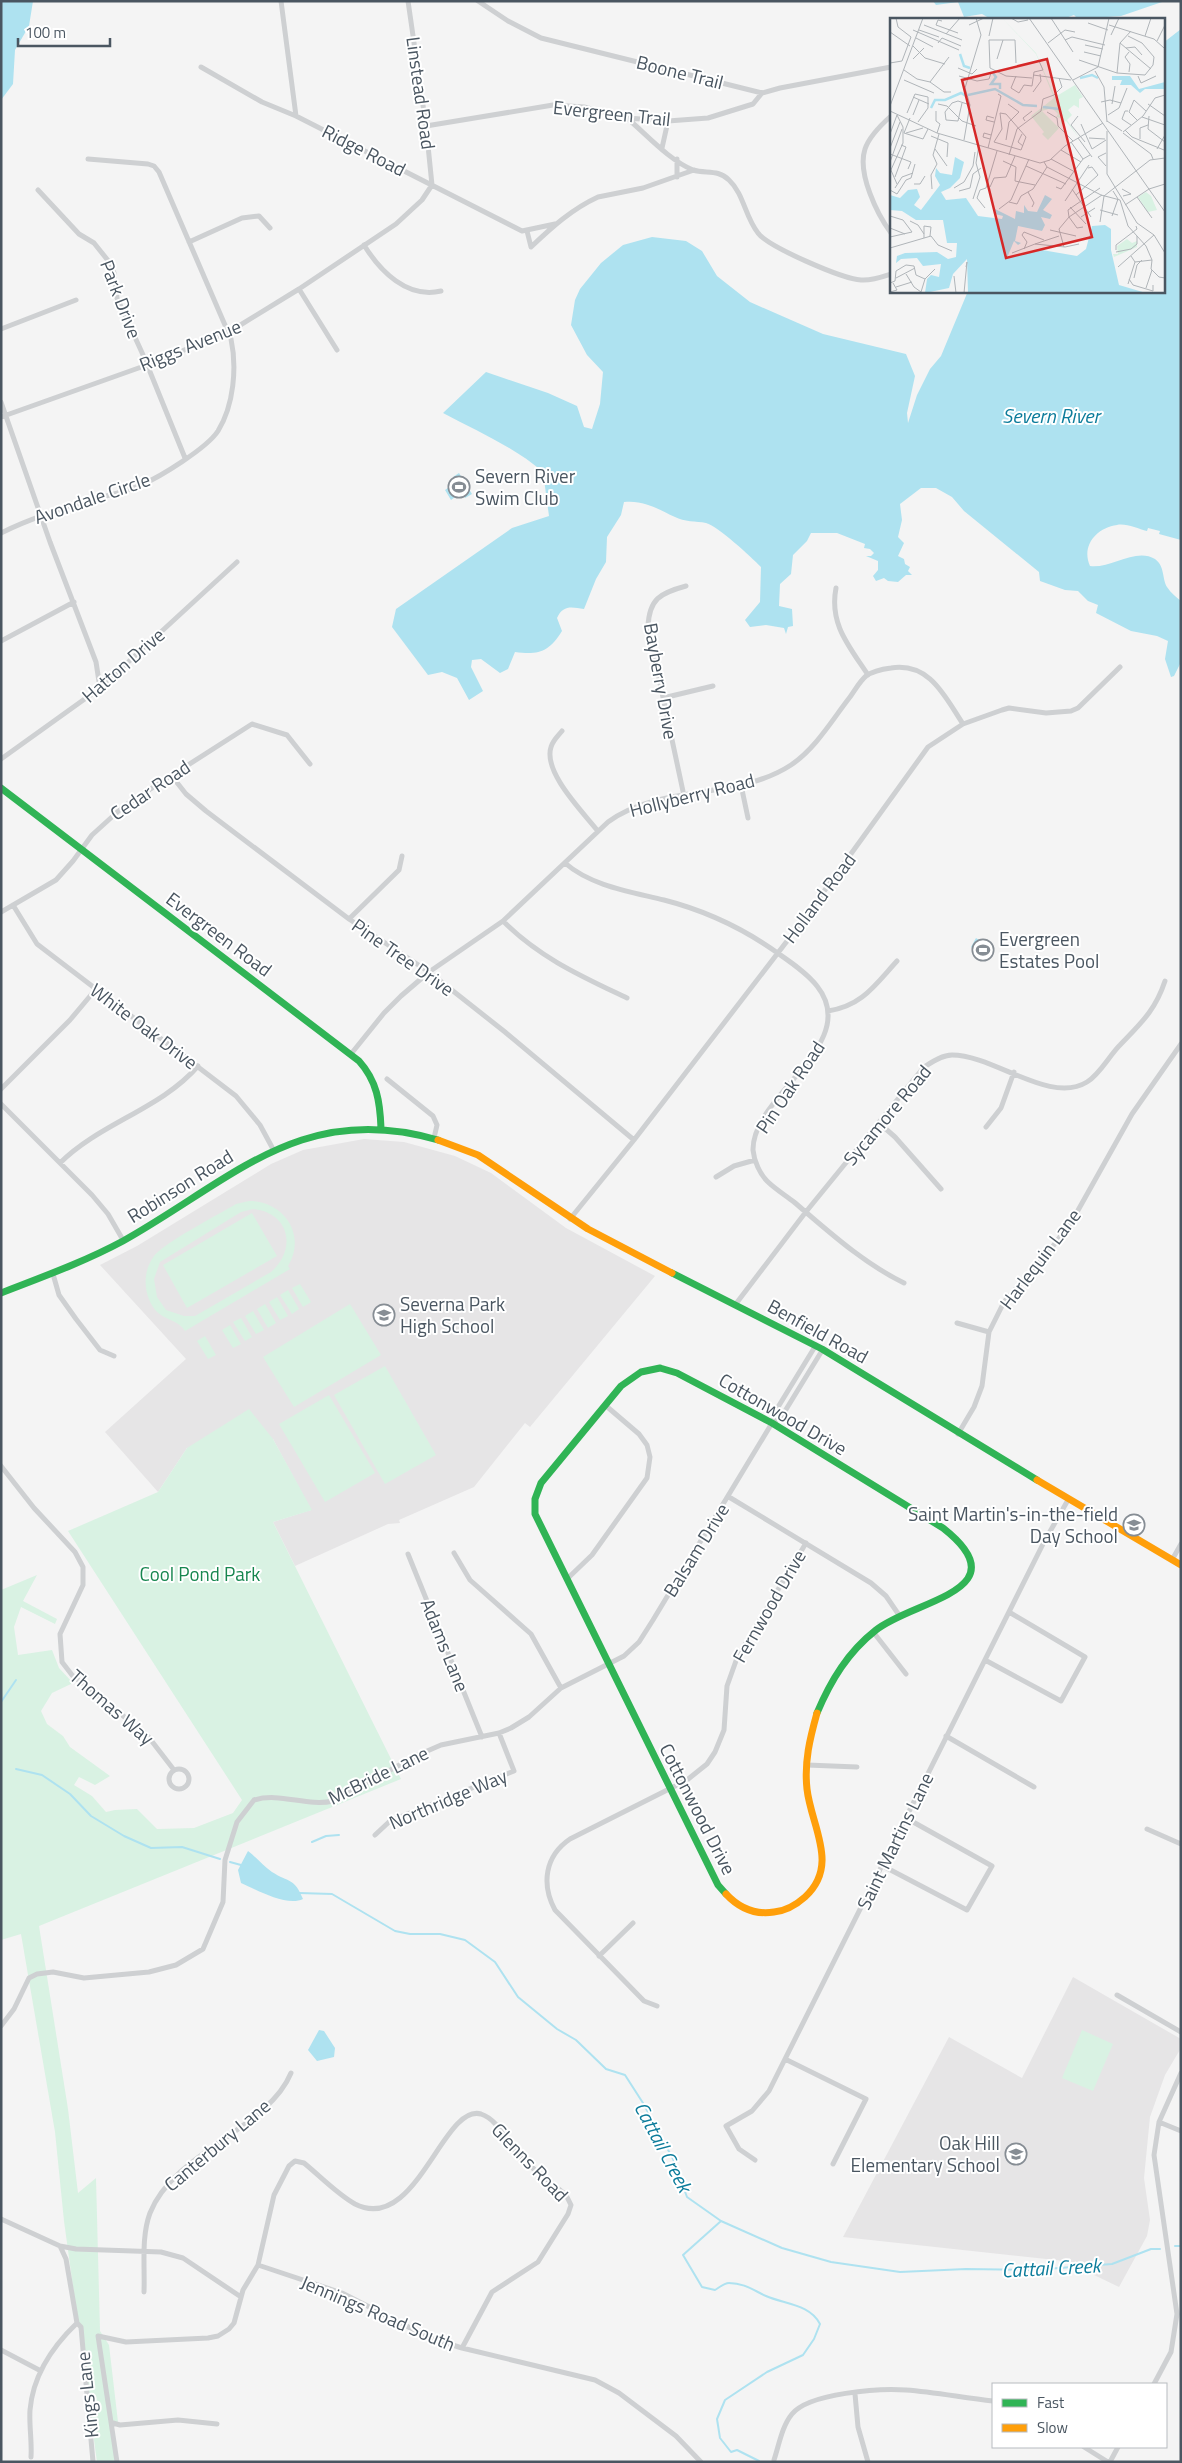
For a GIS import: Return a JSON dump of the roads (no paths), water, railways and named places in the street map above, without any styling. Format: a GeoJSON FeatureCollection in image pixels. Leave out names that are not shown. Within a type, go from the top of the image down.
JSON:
{"type":"FeatureCollection","features":[{"type":"Feature","properties":{"kind":"street"},"geometry":{"type":"LineString","coordinates":[[281,1],[296,116]]}},
{"type":"Feature","properties":{"kind":"street","name":"Linstead Road"},"geometry":{"type":"LineString","coordinates":[[408,1],[426,126],[432,185]]}},
{"type":"Feature","properties":{"kind":"street","name":"Boone Trail"},"geometry":{"type":"LineString","coordinates":[[478,1],[541,38],[762,93],[890,67]]}},
{"type":"Feature","properties":{"kind":"street","name":"Ridge Road"},"geometry":{"type":"LineString","coordinates":[[201,66],[262,102],[296,116],[522,231],[527,231]]}},
{"type":"Feature","properties":{"kind":"street","name":"Evergreen Trail"},"geometry":{"type":"LineString","coordinates":[[426,126],[553,105],[584,107],[627,118],[668,121],[708,118],[753,104],[762,93]]}},
{"type":"Feature","properties":{"kind":"street"},"geometry":{"type":"LineString","coordinates":[[890,117],[881,125],[865,148],[864,160],[866,179],[876,208],[890,231]]}},
{"type":"Feature","properties":{"kind":"street"},"geometry":{"type":"LineString","coordinates":[[627,118],[677,160],[694,170],[714,172],[730,180],[738,190],[758,234],[769,243],[824,268],[859,280],[868,281],[890,274]]}},
{"type":"Feature","properties":{"kind":"street"},"geometry":{"type":"LineString","coordinates":[[662,148],[668,121]]}},
{"type":"Feature","properties":{"kind":"street","name":"Avondale Circle"},"geometry":{"type":"LineString","coordinates":[[1,533],[41,515],[139,486],[185,458],[212,438],[221,425],[226,410],[234,361],[229,332],[159,172],[154,166],[134,162],[88,159]]}},
{"type":"Feature","properties":{"kind":"street"},"geometry":{"type":"LineString","coordinates":[[677,160],[677,177]]}},
{"type":"Feature","properties":{"kind":"street"},"geometry":{"type":"LineString","coordinates":[[555,224],[527,231],[531,247],[555,224],[598,197],[643,188],[694,170]]}},
{"type":"Feature","properties":{"kind":"street","name":"Riggs Avenue"},"geometry":{"type":"LineString","coordinates":[[4,416],[147,365],[229,332],[298,290],[407,216],[432,185]]}},
{"type":"Feature","properties":{"kind":"street","name":"Park Drive"},"geometry":{"type":"LineString","coordinates":[[38,190],[79,234],[94,243],[110,263],[114,273],[117,298],[185,458]]}},
{"type":"Feature","properties":{"kind":"street"},"geometry":{"type":"LineString","coordinates":[[189,242],[248,216],[259,216],[270,228]]}},
{"type":"Feature","properties":{"kind":"street"},"geometry":{"type":"LineString","coordinates":[[364,245],[377,266],[394,280],[421,293],[441,291]]}},
{"type":"Feature","properties":{"kind":"street"},"geometry":{"type":"LineString","coordinates":[[298,290],[337,350]]}},
{"type":"Feature","properties":{"kind":"street"},"geometry":{"type":"LineString","coordinates":[[1,328],[55,306],[76,300]]}},
{"type":"Feature","properties":{"kind":"street"},"geometry":{"type":"LineString","coordinates":[[1,402],[4,416],[96,662],[100,688]]}},
{"type":"Feature","properties":{"kind":"street","name":"Hatton Drive"},"geometry":{"type":"LineString","coordinates":[[1,760],[100,688],[237,562]]}},
{"type":"Feature","properties":{"kind":"street","name":"Bayberry Drive"},"geometry":{"type":"LineString","coordinates":[[684,796],[648,627],[649,614],[659,596],[669,590],[686,586]]}},
{"type":"Feature","properties":{"kind":"street"},"geometry":{"type":"LineString","coordinates":[[836,588],[833,604],[839,627],[868,674],[893,668],[920,671],[937,685],[963,724]]}},
{"type":"Feature","properties":{"kind":"street"},"geometry":{"type":"LineString","coordinates":[[1,640],[74,602]]}},
{"type":"Feature","properties":{"kind":"street","name":"Holland Road"},"geometry":{"type":"LineString","coordinates":[[570,1219],[634,1140],[778,953],[928,748],[963,724],[1009,708],[1046,713],[1071,711],[1078,708],[1120,667]]}},
{"type":"Feature","properties":{"kind":"street","name":"Hollyberry Road"},"geometry":{"type":"LineString","coordinates":[[351,1054],[384,1013],[429,972],[503,921],[597,830],[619,813],[631,808],[741,785],[784,769],[806,754],[868,674]]}},
{"type":"Feature","properties":{"kind":"street"},"geometry":{"type":"LineString","coordinates":[[663,698],[713,686]]}},
{"type":"Feature","properties":{"kind":"street","name":"Cedar Road"},"geometry":{"type":"LineString","coordinates":[[1,912],[56,880],[92,835],[112,815],[252,724],[287,735],[310,764]]}},
{"type":"Feature","properties":{"kind":"street"},"geometry":{"type":"LineString","coordinates":[[562,731],[552,742],[550,749],[553,769],[568,794],[597,830]]}},
{"type":"Feature","properties":{"kind":"street","name":"Pine Tree Drive"},"geometry":{"type":"LineString","coordinates":[[171,775],[186,794],[206,811],[349,919],[429,972],[511,1037],[634,1140]]}},
{"type":"Feature","properties":{"kind":"street"},"geometry":{"type":"LineString","coordinates":[[741,785],[748,818]]}},
{"type":"Feature","properties":{"kind":"street","name":"Evergreen Road"},"geometry":{"type":"LineString","coordinates":[[1,788],[367,1068],[375,1083],[380,1105],[381,1128]]}},
{"type":"Feature","properties":{"kind":"street"},"geometry":{"type":"LineString","coordinates":[[349,919],[399,870],[402,856]]}},
{"type":"Feature","properties":{"kind":"street"},"geometry":{"type":"LineString","coordinates":[[565,863],[597,881],[711,914],[745,930],[778,953],[818,986],[828,1010],[847,1008],[857,1002],[897,961]]}},
{"type":"Feature","properties":{"kind":"street","name":"White Oak Drive"},"geometry":{"type":"LineString","coordinates":[[13,905],[37,944],[220,1082],[244,1105],[260,1125],[273,1149]]}},
{"type":"Feature","properties":{"kind":"street"},"geometry":{"type":"LineString","coordinates":[[503,921],[537,950],[570,972],[627,998]]}},
{"type":"Feature","properties":{"kind":"street","name":"Sycamore Road"},"geometry":{"type":"LineString","coordinates":[[735,1305],[806,1213],[924,1067],[934,1060],[952,1055],[976,1059],[1058,1090],[1077,1087],[1089,1082],[1119,1045],[1150,1015],[1165,980]]}},
{"type":"Feature","properties":{"kind":"street"},"geometry":{"type":"LineString","coordinates":[[1,1089],[70,1020],[96,989]]}},
{"type":"Feature","properties":{"kind":"street","name":"Pin Oak Road"},"geometry":{"type":"LineString","coordinates":[[828,1010],[824,1038],[757,1130],[753,1151],[755,1160],[766,1180],[806,1213],[872,1264],[904,1282]]}},
{"type":"Feature","properties":{"kind":"street","name":"Harlequin Lane"},"geometry":{"type":"LineString","coordinates":[[958,1434],[974,1407],[982,1386],[989,1332],[1004,1302],[1050,1250],[1072,1221],[1132,1114],[1181,1044]]}},
{"type":"Feature","properties":{"kind":"street"},"geometry":{"type":"LineString","coordinates":[[60,1163],[76,1148],[177,1087],[198,1066]]}},
{"type":"Feature","properties":{"kind":"street"},"geometry":{"type":"LineString","coordinates":[[986,1127],[1001,1108],[1014,1072]]}},
{"type":"Feature","properties":{"kind":"street"},"geometry":{"type":"LineString","coordinates":[[387,1080],[434,1116],[437,1125],[434,1138]]}},
{"type":"Feature","properties":{"kind":"street"},"geometry":{"type":"LineString","coordinates":[[1,1104],[108,1214],[123,1240]]}},
{"type":"Feature","properties":{"kind":"street"},"geometry":{"type":"LineString","coordinates":[[878,1123],[895,1137],[941,1189]]}},
{"type":"Feature","properties":{"kind":"street","name":"Benfield Road"},"geometry":{"type":"LineString","coordinates":[[381,1128],[434,1138],[463,1148],[488,1160],[570,1219],[598,1236],[816,1345],[958,1434],[1181,1565]]}},
{"type":"Feature","properties":{"kind":"street","name":"Robinson Road"},"geometry":{"type":"LineString","coordinates":[[1,1292],[53,1274],[123,1240],[273,1149],[330,1131],[381,1128]]}},
{"type":"Feature","properties":{"kind":"street"},"geometry":{"type":"LineString","coordinates":[[716,1177],[734,1166],[755,1160]]}},
{"type":"Feature","properties":{"kind":"street"},"geometry":{"type":"LineString","coordinates":[[53,1274],[59,1295],[76,1319],[100,1350],[114,1356]]}},
{"type":"Feature","properties":{"kind":"street"},"geometry":{"type":"LineString","coordinates":[[957,1323],[989,1332]]}},
{"type":"Feature","properties":{"kind":"street","name":"Balsam Drive"},"geometry":{"type":"LineString","coordinates":[[607,1664],[624,1656],[639,1642],[729,1497],[772,1423],[775,1412],[816,1345]]}},
{"type":"Feature","properties":{"kind":"street","name":"Balsam Drive"},"geometry":{"type":"LineString","coordinates":[[772,1423],[782,1416],[823,1349]]}},
{"type":"Feature","properties":{"kind":"street","name":"Cottonwood Drive"},"geometry":{"type":"LineString","coordinates":[[660,1368],[677,1373],[772,1423],[943,1528],[967,1548],[971,1562],[970,1571],[959,1590],[899,1615],[874,1633],[852,1654],[821,1700],[810,1733],[807,1765],[810,1810],[823,1849],[822,1866],[816,1884],[807,1895],[787,1910],[761,1913],[740,1906],[718,1885],[669,1790],[535,1514],[535,1498],[541,1483],[605,1405],[632,1376],[642,1371],[660,1368]]}},
{"type":"Feature","properties":{"kind":"street"},"geometry":{"type":"LineString","coordinates":[[566,1579],[592,1555],[647,1478],[650,1457],[647,1445],[639,1434],[605,1405]]}},
{"type":"Feature","properties":{"kind":"street","name":"Thomas Way"},"geometry":{"type":"LineString","coordinates":[[1,1466],[34,1508],[75,1552],[83,1567],[83,1585],[60,1634],[62,1662],[72,1675],[147,1735],[174,1770]]}},
{"type":"Feature","properties":{"kind":"street"},"geometry":{"type":"LineString","coordinates":[[729,1497],[871,1583],[886,1596],[899,1615]]}},
{"type":"Feature","properties":{"kind":"street","name":"Saint Martins Lane"},"geometry":{"type":"LineString","coordinates":[[755,2160],[739,2149],[726,2126],[746,2116],[758,2106],[769,2090],[1044,1542],[1068,1500]]}},
{"type":"Feature","properties":{"kind":"street","name":"Fernwood Drive"},"geometry":{"type":"LineString","coordinates":[[657,2006],[644,2001],[552,1905],[547,1893],[547,1880],[551,1860],[559,1848],[570,1839],[669,1790],[701,1770],[715,1752],[724,1730],[727,1686],[737,1658],[806,1543]]}},
{"type":"Feature","properties":{"kind":"street"},"geometry":{"type":"LineString","coordinates":[[1172,1560],[1181,1544]]}},
{"type":"Feature","properties":{"kind":"street","name":"Adams Lane"},"geometry":{"type":"LineString","coordinates":[[408,1554],[482,1736]]}},
{"type":"Feature","properties":{"kind":"street"},"geometry":{"type":"LineString","coordinates":[[454,1554],[470,1580],[531,1634],[561,1688]]}},
{"type":"Feature","properties":{"kind":"street"},"geometry":{"type":"LineString","coordinates":[[985,1660],[1061,1701],[1085,1657],[1009,1612]]}},
{"type":"Feature","properties":{"kind":"street"},"geometry":{"type":"LineString","coordinates":[[874,1633],[906,1674]]}},
{"type":"Feature","properties":{"kind":"street","name":"McBride Lane"},"geometry":{"type":"LineString","coordinates":[[1,2026],[14,2010],[29,1978],[37,1974],[53,1972],[84,1978],[149,1972],[176,1965],[203,1949],[223,1902],[225,1860],[237,1822],[254,1800],[269,1798],[318,1803],[333,1802],[418,1755],[441,1745],[499,1732],[529,1717],[561,1688],[607,1664]]}},
{"type":"Feature","properties":{"kind":"street","name":"Northridge Way"},"geometry":{"type":"LineString","coordinates":[[375,1835],[390,1821],[514,1771],[499,1732]]}},
{"type":"Feature","properties":{"kind":"street"},"geometry":{"type":"LineString","coordinates":[[946,1736],[1034,1787]]}},
{"type":"Feature","properties":{"kind":"street"},"geometry":{"type":"LineString","coordinates":[[807,1765],[857,1767]]}},
{"type":"Feature","properties":{"kind":"street"},"geometry":{"type":"LineString","coordinates":[[883,1866],[967,1910],[992,1866],[906,1818]]}},
{"type":"Feature","properties":{"kind":"street"},"geometry":{"type":"LineString","coordinates":[[1147,1829],[1181,1844]]}},
{"type":"Feature","properties":{"kind":"street"},"geometry":{"type":"LineString","coordinates":[[599,1956],[633,1923]]}},
{"type":"Feature","properties":{"kind":"street"},"geometry":{"type":"LineString","coordinates":[[1118,1996],[1181,2032]]}},
{"type":"Feature","properties":{"kind":"street"},"geometry":{"type":"LineString","coordinates":[[785,2059],[866,2099],[833,2164]]}},
{"type":"Feature","properties":{"kind":"street","name":"Canterbury Lane"},"geometry":{"type":"LineString","coordinates":[[144,2292],[144,2251],[149,2217],[159,2196],[168,2184],[275,2097],[286,2085],[291,2073]]}},
{"type":"Feature","properties":{"kind":"street"},"geometry":{"type":"LineString","coordinates":[[1155,2383],[1171,2352],[1177,2314],[1154,2155],[1160,2122],[1181,2073]]}},
{"type":"Feature","properties":{"kind":"street","name":"Glenns Road"},"geometry":{"type":"LineString","coordinates":[[258,2265],[274,2195],[288,2166],[295,2161],[304,2163],[355,2204],[368,2207],[385,2205],[405,2196],[431,2157],[468,2116],[481,2114],[496,2124],[514,2150],[566,2196],[571,2205],[568,2214],[538,2262],[492,2292],[462,2348]]}},
{"type":"Feature","properties":{"kind":"street"},"geometry":{"type":"LineString","coordinates":[[1160,2122],[1181,2130]]}},
{"type":"Feature","properties":{"kind":"street"},"geometry":{"type":"LineString","coordinates":[[1,2219],[60,2246],[76,2249],[161,2252],[183,2258],[241,2297]]}},
{"type":"Feature","properties":{"kind":"street"},"geometry":{"type":"LineString","coordinates":[[31,2457],[30,2410],[34,2390],[41,2371],[56,2344],[77,2322],[66,2259],[60,2246]]}},
{"type":"Feature","properties":{"kind":"street"},"geometry":{"type":"LineString","coordinates":[[117,2462],[113,2423],[98,2336],[126,2342],[218,2336],[225,2333],[234,2323],[243,2290],[258,2265]]}},
{"type":"Feature","properties":{"kind":"street","name":"Jennings Road South"},"geometry":{"type":"LineString","coordinates":[[258,2265],[342,2293],[430,2338],[462,2348],[595,2380],[619,2393],[671,2432],[701,2462]]}},
{"type":"Feature","properties":{"kind":"street","name":"Kings Lane"},"geometry":{"type":"LineString","coordinates":[[77,2322],[82,2328],[93,2462]]}},
{"type":"Feature","properties":{"kind":"street"},"geometry":{"type":"LineString","coordinates":[[1,2350],[41,2371]]}},
{"type":"Feature","properties":{"kind":"street"},"geometry":{"type":"LineString","coordinates":[[774,2460],[786,2424],[800,2406],[824,2398],[904,2390],[992,2402]]}},
{"type":"Feature","properties":{"kind":"street"},"geometry":{"type":"LineString","coordinates":[[854,2394],[858,2426],[868,2462]]}},
{"type":"Feature","properties":{"kind":"street"},"geometry":{"type":"LineString","coordinates":[[113,2423],[120,2425],[178,2420],[217,2424]]}},
{"type":"Feature","properties":{"kind":"street"},"geometry":{"type":"LineString","coordinates":[[1086,2448],[1109,2462],[1117,2448]]}},
{"type":"Feature","properties":{"kind":"water"},"geometry":{"type":"Polygon","coordinates":[[[1,1],[33,1],[29,26],[15,50],[13,84],[1,100],[1,1]]]}},
{"type":"Feature","properties":{"kind":"water"},"geometry":{"type":"Polygon","coordinates":[[[933,1],[1165,1],[1121,16],[1092,18],[1077,18],[1074,15],[1066,18],[989,18],[982,14],[964,17],[958,2],[936,5],[933,1]]]}},
{"type":"Feature","properties":{"kind":"water","name":"Severn River"},"geometry":{"type":"Polygon","coordinates":[[[1181,29],[1181,540],[1159,534],[1160,531],[1148,528],[1147,531],[1128,525],[1117,525],[1097,534],[1092,539],[1087,552],[1090,566],[1098,566],[1140,555],[1148,556],[1158,562],[1167,587],[1181,601],[1181,662],[1174,676],[1171,677],[1165,659],[1168,641],[1157,636],[1131,631],[1096,613],[1098,605],[1088,601],[1078,591],[1065,590],[1040,581],[1039,572],[964,511],[952,497],[936,488],[921,488],[900,504],[902,520],[898,537],[904,543],[898,556],[904,559],[905,564],[910,567],[908,571],[912,575],[906,575],[898,582],[888,581],[884,578],[876,581],[873,576],[878,570],[878,561],[866,556],[871,556],[874,553],[870,549],[864,548],[865,544],[837,533],[811,533],[807,541],[793,555],[791,574],[780,584],[779,606],[792,609],[793,626],[788,627],[786,634],[784,628],[766,625],[750,627],[745,620],[760,602],[761,567],[742,549],[706,523],[679,519],[638,502],[624,502],[621,515],[607,537],[606,562],[596,579],[584,609],[568,608],[559,614],[557,618],[562,631],[553,644],[543,651],[531,653],[515,652],[508,669],[500,673],[481,659],[472,660],[471,667],[483,691],[469,700],[457,678],[442,672],[428,675],[392,627],[396,609],[512,528],[549,516],[543,472],[508,447],[443,413],[486,372],[548,393],[577,406],[584,427],[592,429],[600,404],[603,372],[587,355],[571,325],[575,300],[580,289],[601,263],[623,245],[652,237],[686,241],[702,251],[717,276],[750,302],[823,334],[906,354],[915,376],[907,413],[908,423],[917,395],[930,369],[941,356],[968,292],[1164,292],[1164,42],[1181,29]]]}},
{"type":"Feature","properties":{"kind":"water","name":"Severn River Swim Club"},"geometry":{"type":"Polygon","coordinates":[[[459,473],[472,494],[465,498],[462,492],[451,500],[445,490],[455,483],[453,477],[459,473]]]}},
{"type":"Feature","properties":{"kind":"water","name":"Evergreen Estates Pool"},"geometry":{"type":"Polygon","coordinates":[[[976,938],[994,950],[988,958],[985,956],[981,961],[978,959],[980,953],[971,947],[976,938]]]}},
{"type":"Feature","properties":{"kind":"water"},"geometry":{"type":"Polygon","coordinates":[[[248,1851],[272,1872],[294,1884],[303,1899],[289,1901],[281,1899],[241,1883],[238,1870],[248,1851]]]}},
{"type":"Feature","properties":{"kind":"water"},"geometry":{"type":"Polygon","coordinates":[[[319,2030],[324,2031],[335,2048],[334,2057],[317,2061],[308,2050],[319,2030]]]}},
{"type":"Feature","properties":{"kind":"waterway","name":"Cattail Creek"},"geometry":{"type":"LineString","coordinates":[[1,1702],[16,1680]]}},
{"type":"Feature","properties":{"kind":"waterway","name":"Cattail Creek"},"geometry":{"type":"LineString","coordinates":[[16,1769],[42,1775],[70,1794],[91,1816],[124,1836],[151,1848],[182,1847],[220,1859]]}},
{"type":"Feature","properties":{"kind":"waterway"},"geometry":{"type":"LineString","coordinates":[[312,1842],[326,1836],[339,1835]]}},
{"type":"Feature","properties":{"kind":"waterway","name":"Cattail Creek"},"geometry":{"type":"LineString","coordinates":[[230,1862],[241,1865]]}},
{"type":"Feature","properties":{"kind":"waterway","name":"Cattail Creek"},"geometry":{"type":"LineString","coordinates":[[299,1893],[332,1894],[395,1931],[410,1934],[440,1934],[465,1940],[495,1962],[518,1997],[557,2029],[576,2040],[606,2069],[625,2075],[643,2103],[673,2159],[687,2197],[721,2221],[782,2248],[831,2262],[900,2272],[966,2269],[1033,2270],[1112,2264],[1151,2249],[1160,2249]]}},
{"type":"Feature","properties":{"kind":"waterway"},"geometry":{"type":"LineString","coordinates":[[721,2221],[683,2255],[702,2287],[715,2290],[727,2283],[744,2286],[773,2299],[803,2308],[816,2317],[820,2324],[814,2339],[803,2355],[767,2372],[725,2400],[717,2419],[720,2438],[731,2452],[737,2450],[759,2461]]}},
{"type":"Feature","properties":{"kind":"waterway","name":"Cattail Creek"},"geometry":{"type":"LineString","coordinates":[[1175,2246],[1181,2246]]}},
{"type":"Feature","properties":{"kind":"place","name":"Severn River Swim Club"},"geometry":{"type":"Point","coordinates":[459,487]}},
{"type":"Feature","properties":{"kind":"place","name":"Evergreen Estates Pool"},"geometry":{"type":"Point","coordinates":[983,950]}},
{"type":"Feature","properties":{"kind":"place","name":"Severna Park High School"},"geometry":{"type":"Point","coordinates":[384,1315]}},
{"type":"Feature","properties":{"kind":"place","name":"Saint Martin's-in-the-field Day School"},"geometry":{"type":"Point","coordinates":[1134,1525]}},
{"type":"Feature","properties":{"kind":"place","name":"Oak Hill Elementary School"},"geometry":{"type":"Point","coordinates":[1016,2154]}},
{"type":"Feature","properties":{"kind":"park label","name":"Cool Pond Park"},"geometry":{"type":"Point","coordinates":[200,1574]}}]}
